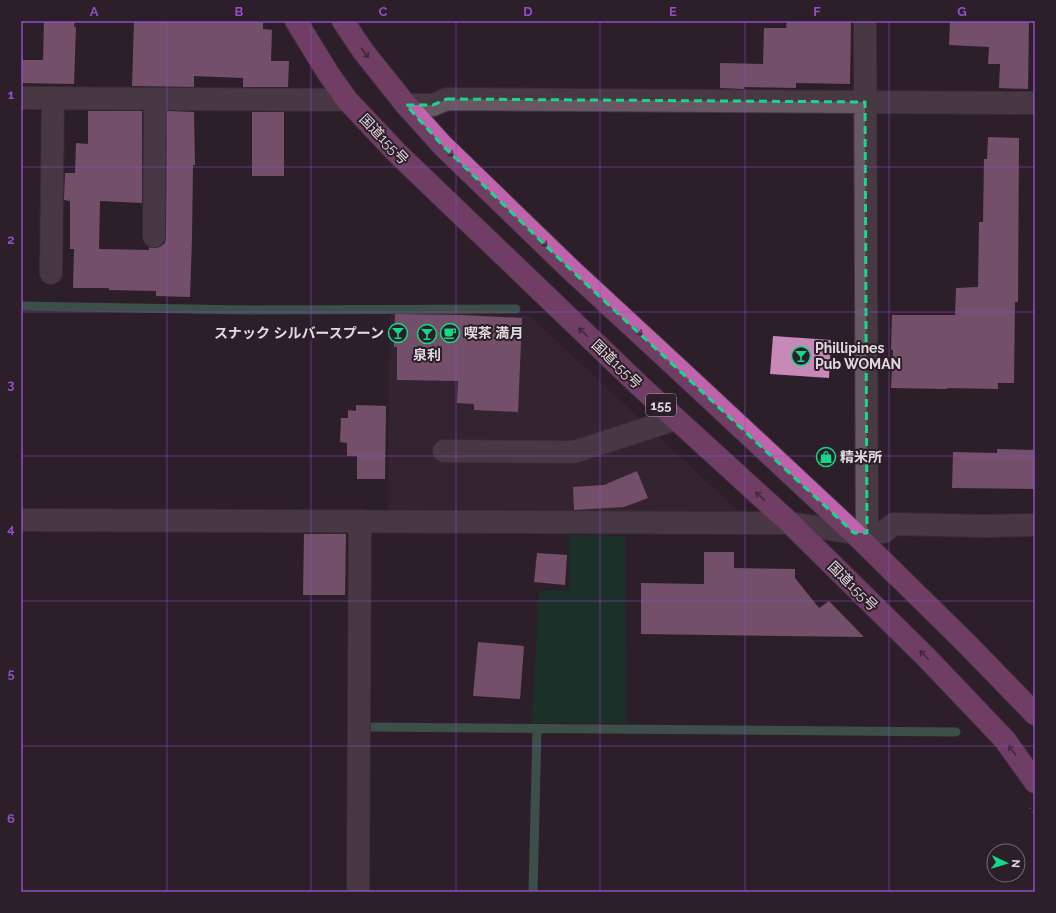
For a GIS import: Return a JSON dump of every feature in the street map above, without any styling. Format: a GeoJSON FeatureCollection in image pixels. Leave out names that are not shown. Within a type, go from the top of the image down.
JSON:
{"type":"FeatureCollection","features":[{"type":"Feature","properties":{"kind":"highway","name":"国道155号"},"geometry":{"type":"LineString","coordinates":[[296,21],[328,73],[347,100],[398,154],[640,386],[790,523],[927,658],[1005,740],[1035,782]]}},
{"type":"Feature","properties":{"kind":"highway","name":"155"},"geometry":{"type":"LineString","coordinates":[[343,21],[406,105],[443,146],[570,269],[860,533],[1035,714]]}},
{"type":"Feature","properties":{"kind":"street"},"geometry":{"type":"LineString","coordinates":[[860,533],[865,21]]}},
{"type":"Feature","properties":{"kind":"street"},"geometry":{"type":"LineString","coordinates":[[21,98],[347,100]]}},
{"type":"Feature","properties":{"kind":"street"},"geometry":{"type":"LineString","coordinates":[[51,274],[53,98]]}},
{"type":"Feature","properties":{"kind":"street"},"geometry":{"type":"LineString","coordinates":[[154,236],[155,99]]}},
{"type":"Feature","properties":{"kind":"street"},"geometry":{"type":"LineString","coordinates":[[406,105],[433,105],[447,100],[1035,103]]}},
{"type":"Feature","properties":{"kind":"street"},"geometry":{"type":"LineString","coordinates":[[444,451],[574,452],[676,419]]}},
{"type":"Feature","properties":{"kind":"street"},"geometry":{"type":"LineString","coordinates":[[21,520],[790,523],[860,533],[884,532],[894,524],[1035,525]]}},
{"type":"Feature","properties":{"kind":"street"},"geometry":{"type":"LineString","coordinates":[[358,892],[360,521]]}},
{"type":"Feature","properties":{"kind":"highlighted area"},"geometry":{"type":"Polygon","coordinates":[[[447,99],[865,102],[867,533],[854,533],[570,269],[443,146],[406,105],[433,105],[447,99]]]}},
{"type":"Feature","properties":{"kind":"shaded area"},"geometry":{"type":"Polygon","coordinates":[[[390,311],[530,316],[742,515],[388,510],[390,311]]]}},
{"type":"Feature","properties":{"kind":"green space"},"geometry":{"type":"Polygon","coordinates":[[[569,535],[625,536],[627,723],[532,723],[539,591],[569,590],[569,535]]]}},
{"type":"Feature","properties":{"kind":"building"},"geometry":{"type":"Polygon","coordinates":[[[44,21],[75,21],[74,84],[21,83],[21,60],[43,60],[44,21]]]}},
{"type":"Feature","properties":{"kind":"building"},"geometry":{"type":"Polygon","coordinates":[[[134,21],[263,21],[263,29],[272,30],[271,61],[289,61],[288,87],[243,87],[243,78],[194,76],[194,87],[132,86],[134,21]]]}},
{"type":"Feature","properties":{"kind":"building"},"geometry":{"type":"Polygon","coordinates":[[[787,21],[851,21],[850,84],[796,83],[796,88],[720,88],[720,63],[763,64],[764,28],[786,28],[787,21]]]}},
{"type":"Feature","properties":{"kind":"building"},"geometry":{"type":"Polygon","coordinates":[[[950,21],[1029,21],[1028,89],[999,88],[1000,64],[988,64],[989,47],[949,45],[950,21]]]}},
{"type":"Feature","properties":{"kind":"building"},"geometry":{"type":"Polygon","coordinates":[[[88,111],[142,111],[142,203],[100,201],[99,249],[149,250],[149,247],[160,247],[165,243],[166,236],[167,111],[194,112],[195,165],[193,165],[190,297],[156,296],[156,291],[109,290],[109,288],[73,288],[74,249],[70,249],[70,201],[64,200],[65,173],[75,173],[76,143],[88,144],[88,111]]]}},
{"type":"Feature","properties":{"kind":"building"},"geometry":{"type":"Polygon","coordinates":[[[252,112],[284,112],[284,176],[252,176],[252,112]]]}},
{"type":"Feature","properties":{"kind":"building"},"geometry":{"type":"Polygon","coordinates":[[[988,137],[1019,138],[1018,302],[1015,302],[1014,383],[998,383],[998,389],[891,388],[893,350],[891,350],[892,315],[955,315],[956,288],[978,287],[979,222],[983,222],[984,159],[987,159],[988,137]]]}},
{"type":"Feature","properties":{"kind":"building"},"geometry":{"type":"Polygon","coordinates":[[[395,314],[522,318],[518,412],[474,410],[474,404],[457,403],[458,381],[397,380],[397,347],[394,347],[395,314]]]}},
{"type":"Feature","properties":{"kind":"building"},"geometry":{"type":"Polygon","coordinates":[[[773,336],[831,340],[829,378],[770,374],[773,336]]]}},
{"type":"Feature","properties":{"kind":"building"},"geometry":{"type":"Polygon","coordinates":[[[356,405],[386,406],[385,479],[357,479],[357,456],[347,456],[347,443],[340,442],[341,418],[348,418],[348,410],[356,411],[356,405]]]}},
{"type":"Feature","properties":{"kind":"building"},"geometry":{"type":"Polygon","coordinates":[[[997,449],[1035,450],[1035,489],[952,488],[953,452],[997,453],[997,449]]]}},
{"type":"Feature","properties":{"kind":"building"},"geometry":{"type":"Polygon","coordinates":[[[637,471],[648,498],[624,507],[574,510],[573,487],[604,485],[637,471]]]}},
{"type":"Feature","properties":{"kind":"building"},"geometry":{"type":"Polygon","coordinates":[[[304,534],[346,534],[345,595],[303,595],[304,534]]]}},
{"type":"Feature","properties":{"kind":"building"},"geometry":{"type":"Polygon","coordinates":[[[704,552],[734,552],[734,568],[795,569],[795,578],[819,608],[829,601],[864,637],[641,634],[641,583],[704,584],[704,552]]]}},
{"type":"Feature","properties":{"kind":"building"},"geometry":{"type":"Polygon","coordinates":[[[537,553],[567,555],[565,585],[534,582],[537,553]]]}},
{"type":"Feature","properties":{"kind":"building"},"geometry":{"type":"Polygon","coordinates":[[[478,642],[524,646],[520,699],[473,696],[478,642]]]}},
{"type":"Feature","properties":{"kind":"waterway"},"geometry":{"type":"LineString","coordinates":[[21,306],[247,310],[516,309]]}},
{"type":"Feature","properties":{"kind":"waterway"},"geometry":{"type":"LineString","coordinates":[[368,727],[956,732]]}},
{"type":"Feature","properties":{"kind":"waterway"},"geometry":{"type":"LineString","coordinates":[[533,892],[537,729]]}},
{"type":"Feature","properties":{"kind":"place","name":"スナック シルバースプーン"},"geometry":{"type":"Point","coordinates":[398,333]}},
{"type":"Feature","properties":{"kind":"place","name":"喫茶 満月"},"geometry":{"type":"Point","coordinates":[450,333]}},
{"type":"Feature","properties":{"kind":"place","name":"泉利"},"geometry":{"type":"Point","coordinates":[427,334]}},
{"type":"Feature","properties":{"kind":"place","name":"Phillipines Pub WOMAN"},"geometry":{"type":"Point","coordinates":[801,356]}},
{"type":"Feature","properties":{"kind":"place","name":"精米所"},"geometry":{"type":"Point","coordinates":[826,457]}}]}
